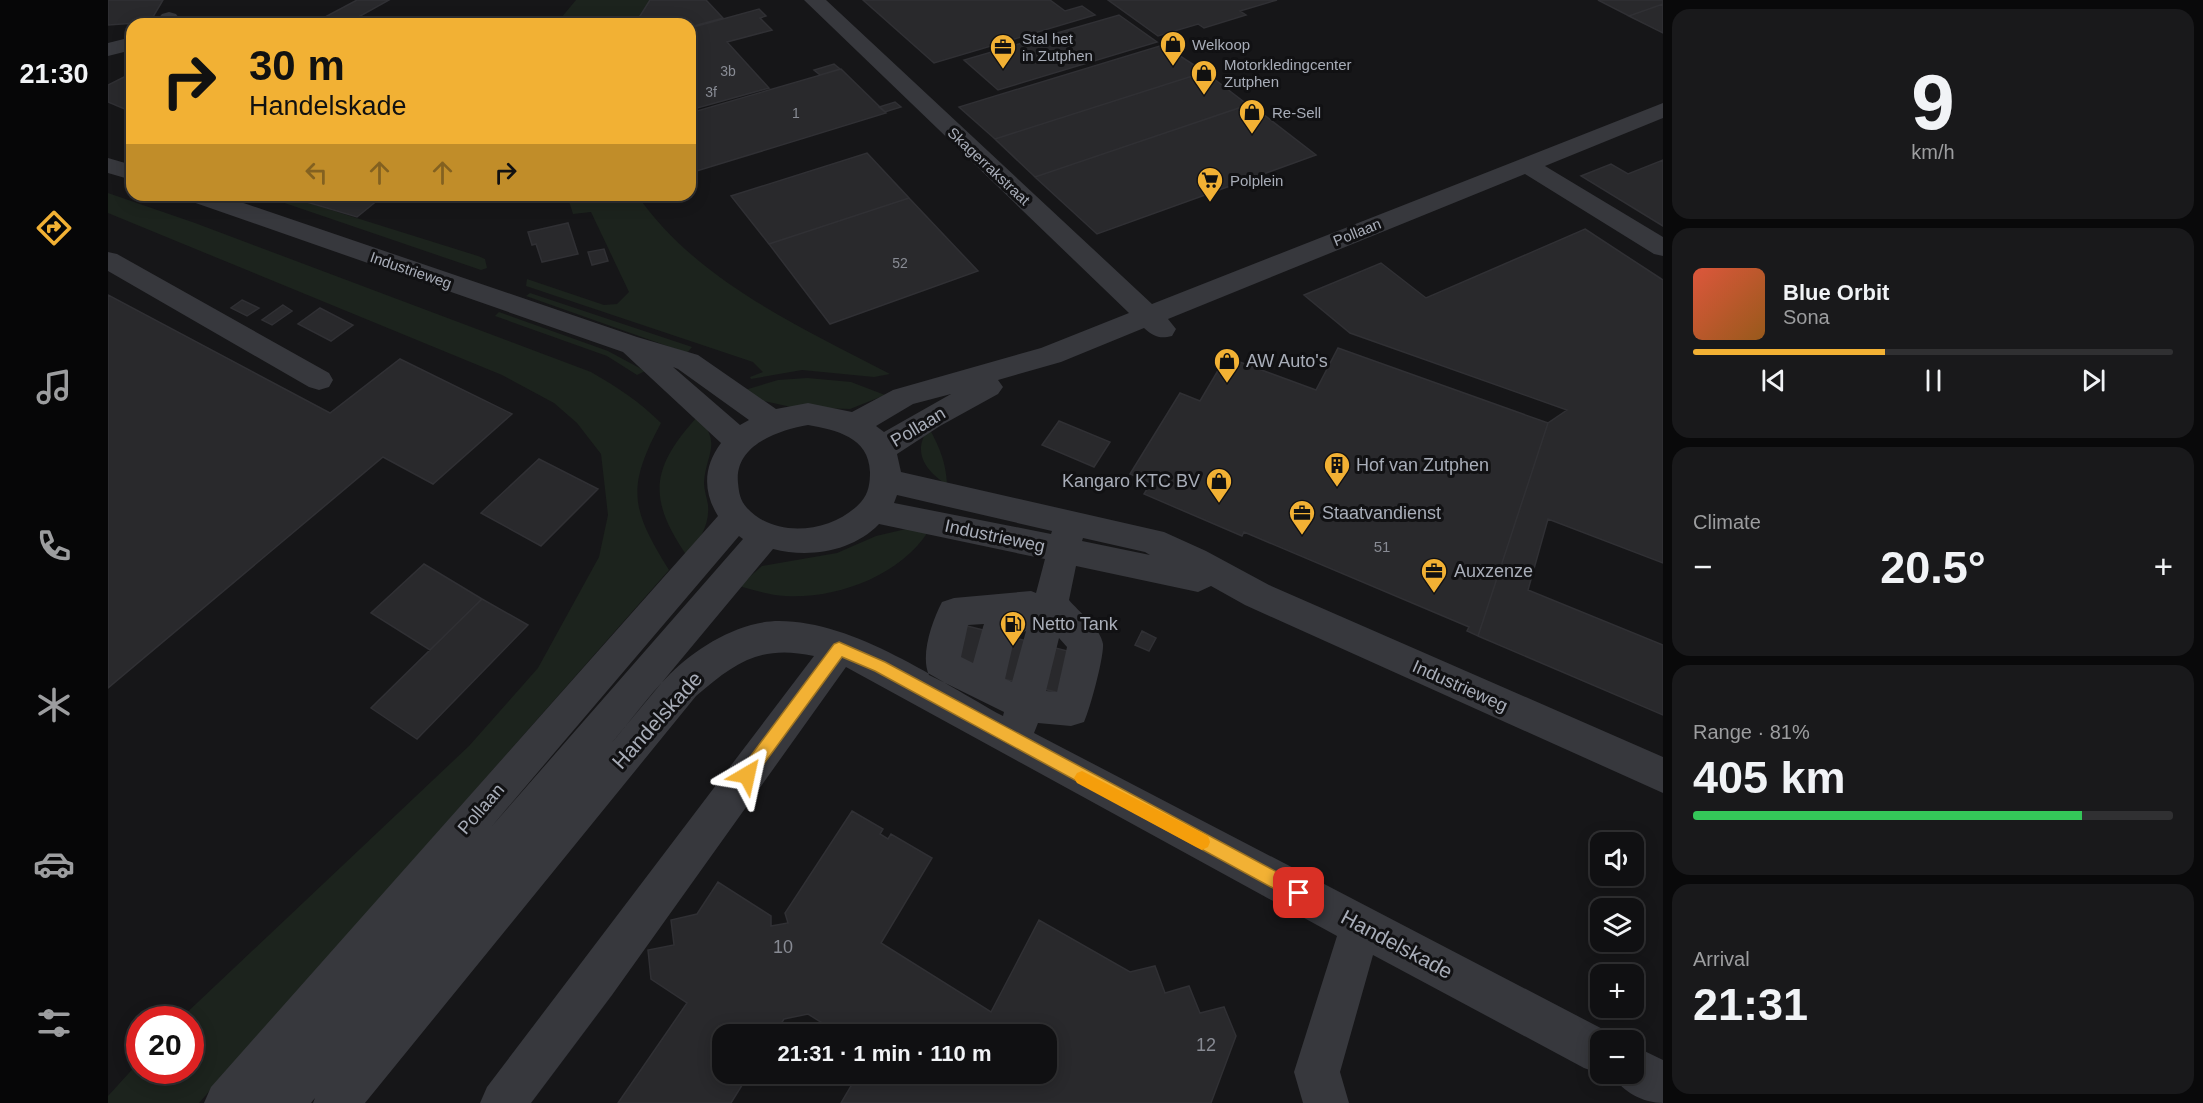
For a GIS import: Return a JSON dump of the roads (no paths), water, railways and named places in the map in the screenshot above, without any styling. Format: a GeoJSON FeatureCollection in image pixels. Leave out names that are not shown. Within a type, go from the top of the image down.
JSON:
{"type":"FeatureCollection","features":[{"type":"Feature","properties":{"kind":"street","name":"Skagerrakstraat"},"geometry":{"type":"LineString","coordinates":[[814,0],[1157,324]]}},
{"type":"Feature","properties":{"kind":"street"},"geometry":{"type":"LineString","coordinates":[[108,50],[126,45]]}},
{"type":"Feature","properties":{"kind":"street","name":"Pollaan"},"geometry":{"type":"LineString","coordinates":[[854,424],[903,397],[1157,324],[1526,164],[1663,110]]}},
{"type":"Feature","properties":{"kind":"street"},"geometry":{"type":"LineString","coordinates":[[1526,164],[1663,248]]}},
{"type":"Feature","properties":{"kind":"street"},"geometry":{"type":"LineString","coordinates":[[108,165],[126,171]]}},
{"type":"Feature","properties":{"kind":"street","name":"Industrieweg"},"geometry":{"type":"LineString","coordinates":[[213,201],[627,344],[688,362],[771,421]]}},
{"type":"Feature","properties":{"kind":"street"},"geometry":{"type":"LineString","coordinates":[[108,260],[319,381]]}},
{"type":"Feature","properties":{"kind":"street","name":"Industrieweg"},"geometry":{"type":"LineString","coordinates":[[627,344],[660,370],[738,441]]}},
{"type":"Feature","properties":{"kind":"street","name":"Pollaan"},"geometry":{"type":"LineString","coordinates":[[881,449],[929,418],[1051,355]]}},
{"type":"Feature","properties":{"kind":"street"},"geometry":{"type":"LineString","coordinates":[[807,414],[832,417],[854,424],[874,440],[881,449],[886,459],[888,481],[885,492],[874,511],[852,528],[825,538],[794,541],[751,526],[724,499],[720,479],[725,459],[738,441],[753,429],[771,421],[807,414]]}},
{"type":"Feature","properties":{"kind":"street","name":"Industrieweg"},"geometry":{"type":"LineString","coordinates":[[888,481],[1257,595],[1663,775]]}},
{"type":"Feature","properties":{"kind":"street","name":"Industrieweg"},"geometry":{"type":"LineString","coordinates":[[874,511],[1067,537]]}},
{"type":"Feature","properties":{"kind":"street","name":"Pollaan"},"geometry":{"type":"LineString","coordinates":[[227,1103],[751,526]]}},
{"type":"Feature","properties":{"kind":"street"},"geometry":{"type":"LineString","coordinates":[[281,1103],[751,526]]}},
{"type":"Feature","properties":{"kind":"street"},"geometry":{"type":"LineString","coordinates":[[1020,723],[1067,537]]}},
{"type":"Feature","properties":{"kind":"street"},"geometry":{"type":"LineString","coordinates":[[985,687],[1000,627],[1051,603]]}},
{"type":"Feature","properties":{"kind":"street"},"geometry":{"type":"LineString","coordinates":[[1020,723],[985,687],[942,664],[954,612],[1051,603]]}},
{"type":"Feature","properties":{"kind":"street","name":"Handelskade"},"geometry":{"type":"LineString","coordinates":[[336,1103],[683,685],[709,663],[739,646],[778,636],[839,649],[1020,723],[1361,925],[1590,1047]]}},
{"type":"Feature","properties":{"kind":"street"},"geometry":{"type":"LineString","coordinates":[[503,1103],[597,980],[839,649]]}},
{"type":"Feature","properties":{"kind":"street"},"geometry":{"type":"LineString","coordinates":[[1326,1103],[1317,1072],[1361,925]]}},
{"type":"Feature","properties":{"kind":"street"},"geometry":{"type":"LineString","coordinates":[[1644,1075],[1663,1085]]}},
{"type":"Feature","properties":{"kind":"place","name":"Welkoop"},"geometry":{"type":"Point","coordinates":[1173,67]}},
{"type":"Feature","properties":{"kind":"place","name":"Stal het in Zutphen"},"geometry":{"type":"Point","coordinates":[1003,70]}},
{"type":"Feature","properties":{"kind":"place","name":"Motorkledingcenter Zutphen"},"geometry":{"type":"Point","coordinates":[1204,96]}},
{"type":"Feature","properties":{"kind":"place","name":"Re-Sell"},"geometry":{"type":"Point","coordinates":[1252,135]}},
{"type":"Feature","properties":{"kind":"place","name":"Polplein"},"geometry":{"type":"Point","coordinates":[1210,203]}},
{"type":"Feature","properties":{"kind":"place","name":"AW Auto's"},"geometry":{"type":"Point","coordinates":[1227,384]}},
{"type":"Feature","properties":{"kind":"place","name":"Hof van Zutphen"},"geometry":{"type":"Point","coordinates":[1337,488]}},
{"type":"Feature","properties":{"kind":"place","name":"Kangaro KTC BV"},"geometry":{"type":"Point","coordinates":[1219,504]}},
{"type":"Feature","properties":{"kind":"place","name":"Staatvandienst"},"geometry":{"type":"Point","coordinates":[1302,536]}},
{"type":"Feature","properties":{"kind":"place","name":"Auxzenze"},"geometry":{"type":"Point","coordinates":[1434,594]}},
{"type":"Feature","properties":{"kind":"place","name":"Netto Tank"},"geometry":{"type":"Point","coordinates":[1013,647]}}]}
